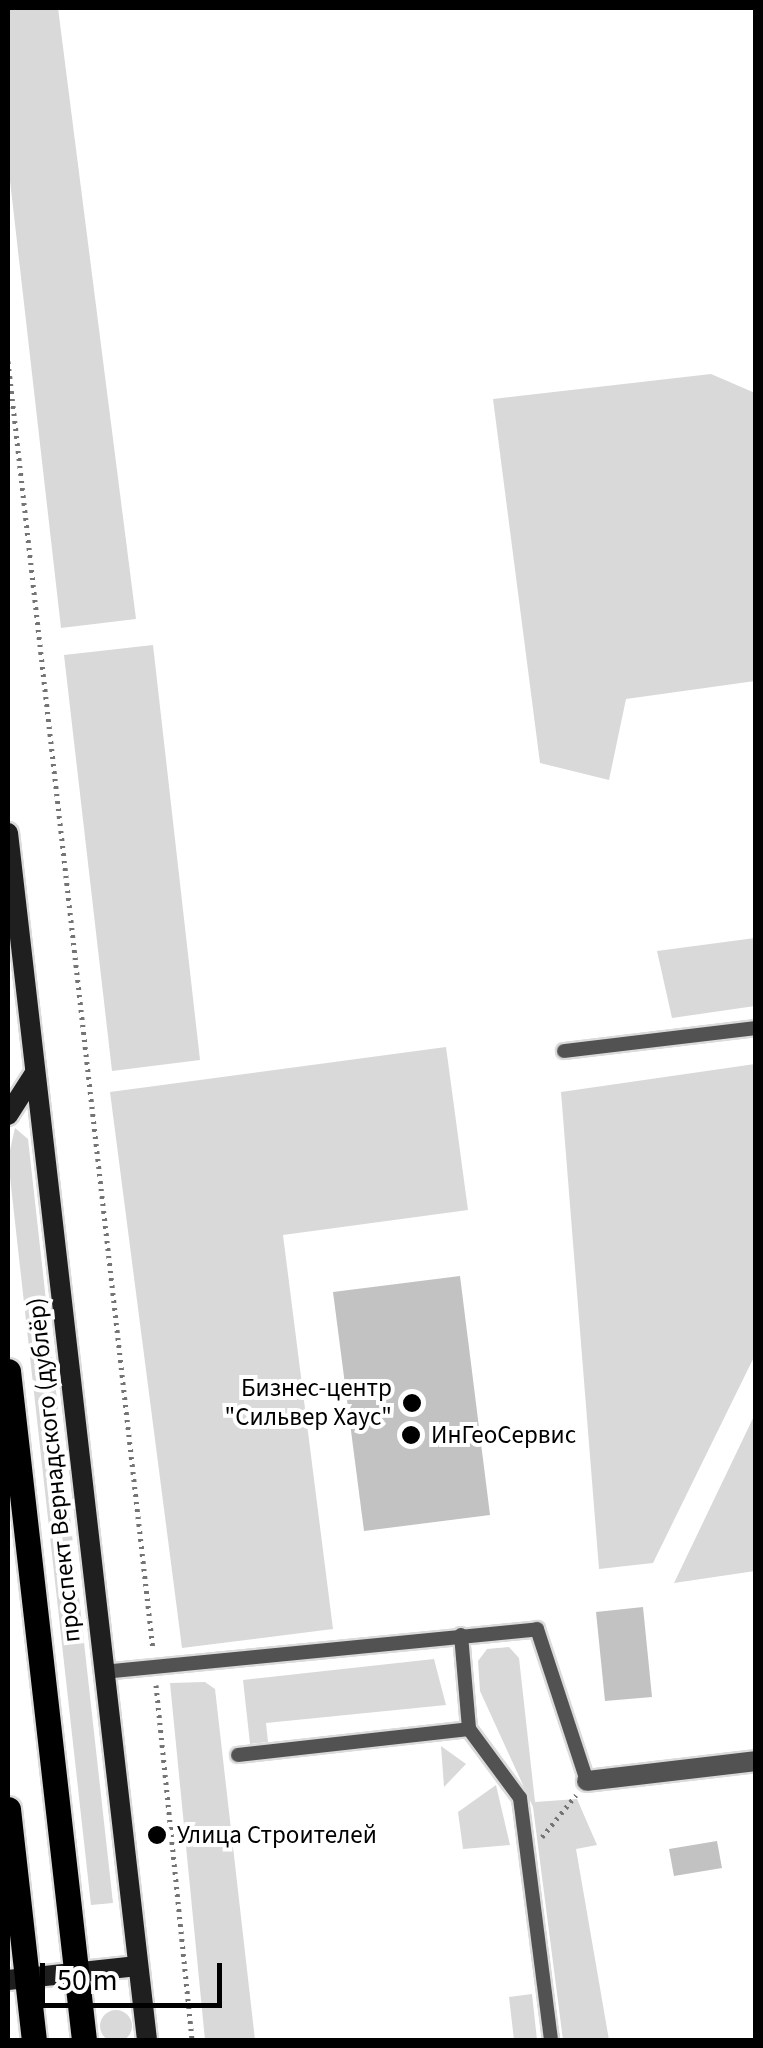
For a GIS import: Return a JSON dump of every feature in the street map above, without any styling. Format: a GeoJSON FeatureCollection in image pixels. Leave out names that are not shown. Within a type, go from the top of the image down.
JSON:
{"type":"FeatureCollection","features":[{"type":"Feature","properties":{"kind":"main road"},"geometry":{"type":"LineString","coordinates":[[8,1371],[84,2040]]}},
{"type":"Feature","properties":{"kind":"main road"},"geometry":{"type":"LineString","coordinates":[[8,1810],[17,1979],[34,2040]]}},
{"type":"Feature","properties":{"kind":"street","name":"проспект Вернадского (дублёр)"},"geometry":{"type":"LineString","coordinates":[[8,834],[146,2040]]}},
{"type":"Feature","properties":{"kind":"street"},"geometry":{"type":"LineString","coordinates":[[8,1115],[35,1073]]}},
{"type":"Feature","properties":{"kind":"street"},"geometry":{"type":"LineString","coordinates":[[587,1780],[756,1761]]}},
{"type":"Feature","properties":{"kind":"street"},"geometry":{"type":"LineString","coordinates":[[17,1979],[137,1966]]}},
{"type":"Feature","properties":{"kind":"lane"},"geometry":{"type":"LineString","coordinates":[[564,1051],[756,1028]]}},
{"type":"Feature","properties":{"kind":"lane"},"geometry":{"type":"LineString","coordinates":[[102,1672],[538,1629],[587,1780]]}},
{"type":"Feature","properties":{"kind":"lane"},"geometry":{"type":"LineString","coordinates":[[461,1636],[469,1730],[520,1798],[552,2040]]}},
{"type":"Feature","properties":{"kind":"lane"},"geometry":{"type":"LineString","coordinates":[[238,1755],[469,1730]]}},
{"type":"Feature","properties":{"kind":"path"},"geometry":{"type":"LineString","coordinates":[[8,361],[155,1667],[192,2040]]}},
{"type":"Feature","properties":{"kind":"path"},"geometry":{"type":"LineString","coordinates":[[527,1856],[587,1780]]}},
{"type":"Feature","properties":{"kind":"shaded area"},"geometry":{"type":"Polygon","coordinates":[[[8,8],[58,8],[136,619],[61,628],[8,163],[8,8]]]}},
{"type":"Feature","properties":{"kind":"shaded area"},"geometry":{"type":"Polygon","coordinates":[[[711,374],[755,393],[755,681],[626,699],[609,780],[540,763],[493,399],[711,374]]]}},
{"type":"Feature","properties":{"kind":"shaded area"},"geometry":{"type":"Polygon","coordinates":[[[153,645],[200,1060],[112,1071],[64,655],[153,645]]]}},
{"type":"Feature","properties":{"kind":"shaded area"},"geometry":{"type":"Polygon","coordinates":[[[755,938],[755,1006],[672,1018],[657,951],[755,938]]]}},
{"type":"Feature","properties":{"kind":"shaded area"},"geometry":{"type":"Polygon","coordinates":[[[446,1047],[468,1210],[283,1235],[333,1629],[182,1648],[110,1092],[446,1047]]]}},
{"type":"Feature","properties":{"kind":"shaded area"},"geometry":{"type":"Polygon","coordinates":[[[755,1064],[755,1355],[653,1563],[599,1569],[561,1092],[755,1064]]]}},
{"type":"Feature","properties":{"kind":"shaded area"},"geometry":{"type":"Polygon","coordinates":[[[15,1128],[28,1139],[113,1903],[91,1905],[8,1159],[15,1128]]]}},
{"type":"Feature","properties":{"kind":"shaded area"},"geometry":{"type":"Polygon","coordinates":[[[755,1414],[755,1571],[674,1583],[755,1414]]]}},
{"type":"Feature","properties":{"kind":"shaded area"},"geometry":{"type":"Polygon","coordinates":[[[509,1647],[519,1658],[535,1802],[577,1799],[597,1845],[576,1849],[609,2040],[563,2040],[533,1807],[480,1691],[478,1661],[487,1649],[509,1647]]]}},
{"type":"Feature","properties":{"kind":"shaded area"},"geometry":{"type":"Polygon","coordinates":[[[434,1659],[446,1705],[266,1723],[268,1742],[250,1744],[243,1680],[434,1659]]]}},
{"type":"Feature","properties":{"kind":"shaded area"},"geometry":{"type":"Polygon","coordinates":[[[205,1682],[215,1689],[255,2040],[205,2040],[170,1683],[205,1682]]]}},
{"type":"Feature","properties":{"kind":"shaded area"},"geometry":{"type":"Polygon","coordinates":[[[441,1746],[466,1764],[444,1787],[441,1746]]]}},
{"type":"Feature","properties":{"kind":"shaded area"},"geometry":{"type":"Polygon","coordinates":[[[496,1785],[510,1845],[463,1849],[458,1812],[496,1785]]]}},
{"type":"Feature","properties":{"kind":"shaded area"},"geometry":{"type":"Polygon","coordinates":[[[532,1994],[537,2040],[514,2040],[509,1997],[532,1994]]]}},
{"type":"Feature","properties":{"kind":"shaded area"},"geometry":{"type":"Polygon","coordinates":[[[116,2010],[127,2015],[132,2026],[127,2037],[116,2042],[105,2037],[100,2026],[105,2015],[116,2010]]]}},
{"type":"Feature","properties":{"kind":"building","name":"Бизнес-центр \"Сильвер Хаус\""},"geometry":{"type":"Polygon","coordinates":[[[460,1276],[490,1515],[364,1531],[333,1292],[460,1276]]]}},
{"type":"Feature","properties":{"kind":"building"},"geometry":{"type":"Polygon","coordinates":[[[643,1607],[652,1697],[605,1701],[596,1612],[643,1607]]]}},
{"type":"Feature","properties":{"kind":"building"},"geometry":{"type":"Polygon","coordinates":[[[717,1841],[722,1868],[674,1876],[669,1849],[717,1841]]]}},
{"type":"Feature","properties":{"kind":"place","name":"Бизнес-центр \"Сильвер Хаус\""},"geometry":{"type":"Point","coordinates":[412,1403]}},
{"type":"Feature","properties":{"kind":"place","name":"ИнГеоСервис"},"geometry":{"type":"Point","coordinates":[411,1435]}},
{"type":"Feature","properties":{"kind":"place","name":"Улица Строителей"},"geometry":{"type":"Point","coordinates":[157,1835]}}]}
